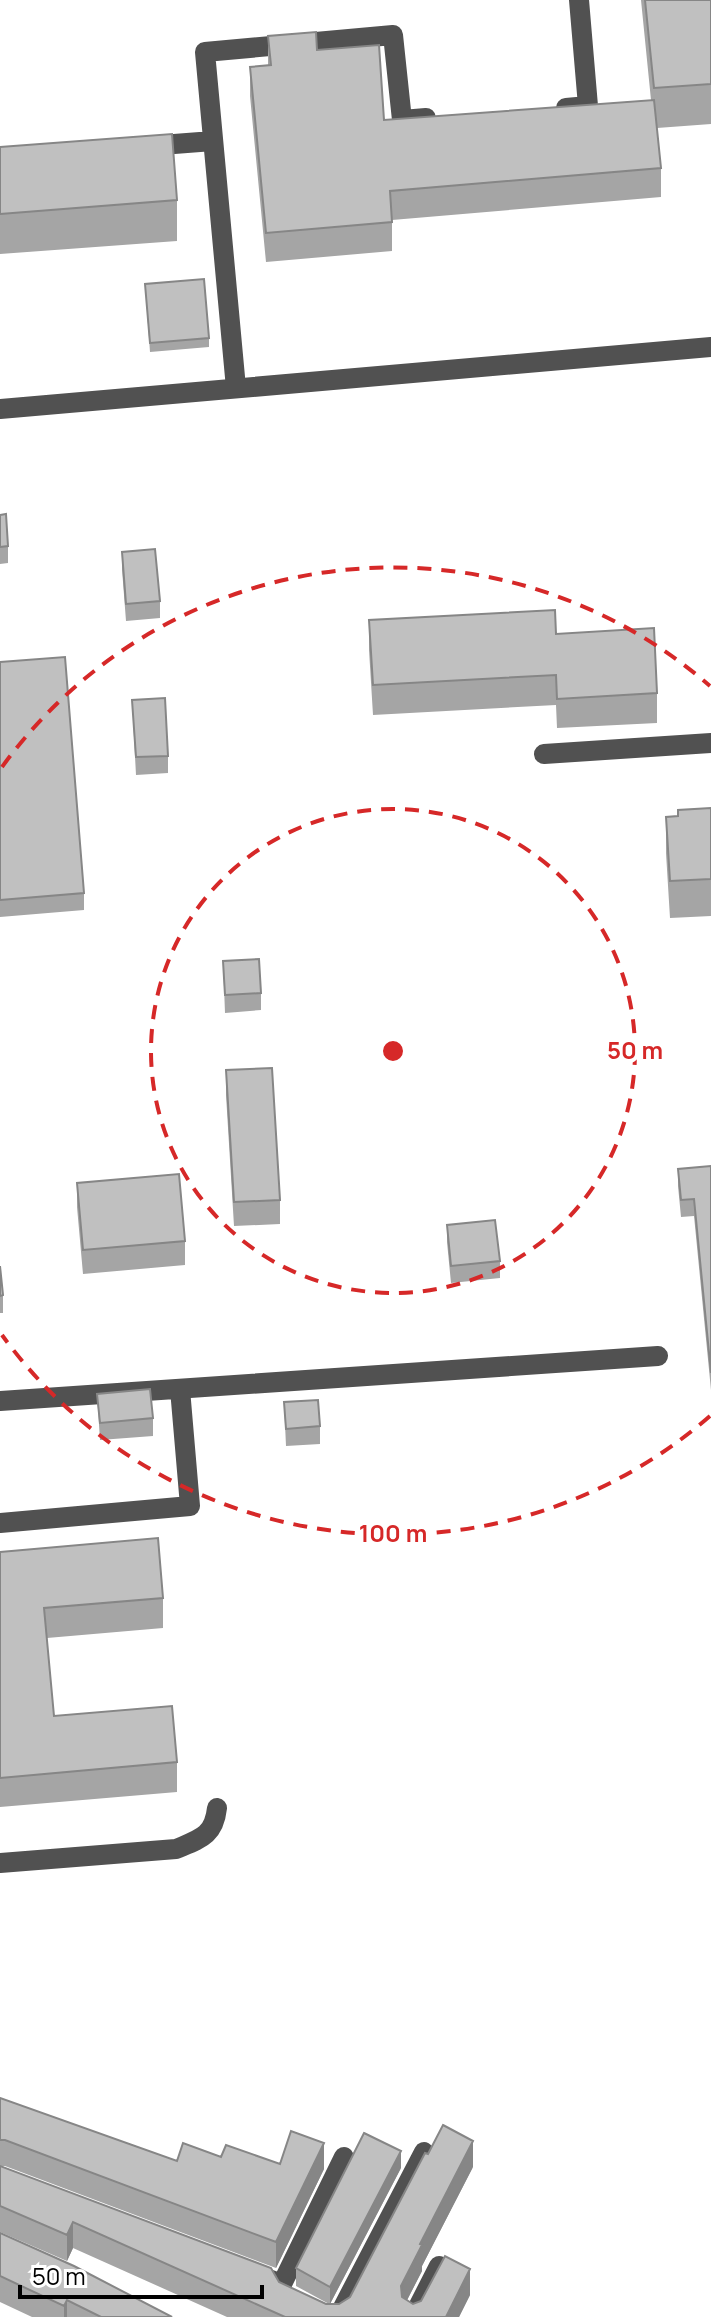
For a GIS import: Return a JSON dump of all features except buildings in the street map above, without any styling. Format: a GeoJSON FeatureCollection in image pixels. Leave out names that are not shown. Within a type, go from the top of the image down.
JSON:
{"type":"FeatureCollection","features":[{"type":"Feature","properties":{"kind":"street"},"geometry":{"type":"LineString","coordinates":[[542,110],[588,106],[579,0]]}},
{"type":"Feature","properties":{"kind":"street"},"geometry":{"type":"LineString","coordinates":[[236,388],[205,52],[393,35],[402,120],[449,116]]}},
{"type":"Feature","properties":{"kind":"street"},"geometry":{"type":"LineString","coordinates":[[122,148],[213,141]]}},
{"type":"Feature","properties":{"kind":"street"},"geometry":{"type":"LineString","coordinates":[[0,409],[711,347]]}},
{"type":"Feature","properties":{"kind":"street"},"geometry":{"type":"LineString","coordinates":[[544,754],[711,743]]}},
{"type":"Feature","properties":{"kind":"street"},"geometry":{"type":"LineString","coordinates":[[0,1401],[658,1356]]}},
{"type":"Feature","properties":{"kind":"street"},"geometry":{"type":"LineString","coordinates":[[0,1523],[190,1506],[180,1389]]}},
{"type":"Feature","properties":{"kind":"street"},"geometry":{"type":"LineString","coordinates":[[0,1863],[176,1849],[201,1839],[215,1825],[217,1808]]}},
{"type":"Feature","properties":{"kind":"street"},"geometry":{"type":"LineString","coordinates":[[338,2317],[424,2152]]}},
{"type":"Feature","properties":{"kind":"street"},"geometry":{"type":"LineString","coordinates":[[312,2310],[285,2297],[282,2284],[344,2157]]}},
{"type":"Feature","properties":{"kind":"street"},"geometry":{"type":"LineString","coordinates":[[413,2317],[439,2266]]}},
{"type":"Feature","properties":{"kind":"street"},"geometry":{"type":"LineString","coordinates":[[237,2267],[282,2284]]}}]}
